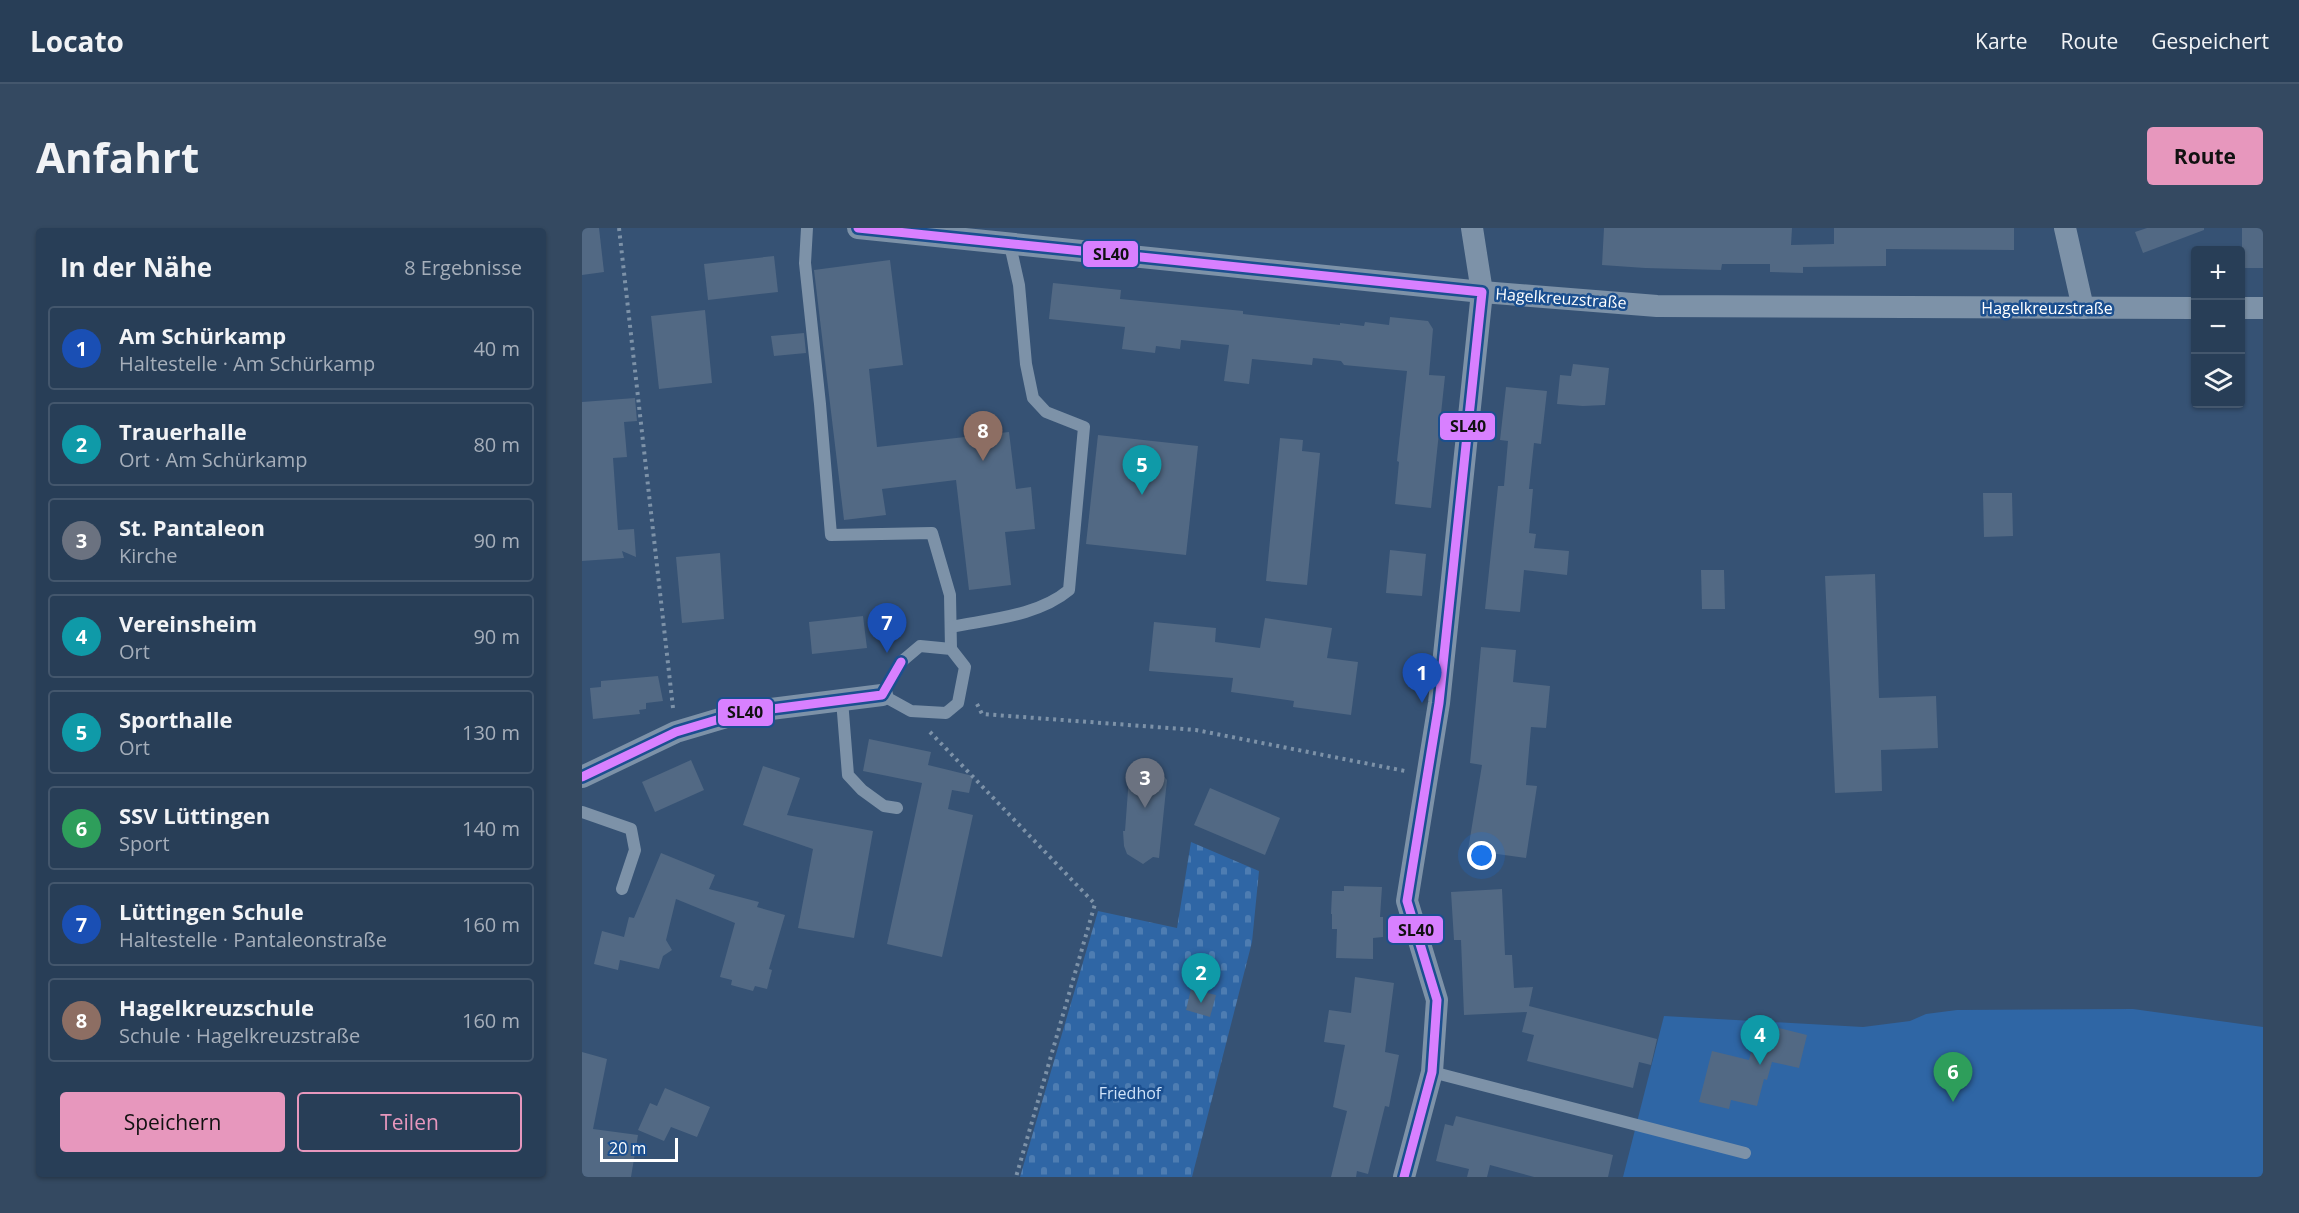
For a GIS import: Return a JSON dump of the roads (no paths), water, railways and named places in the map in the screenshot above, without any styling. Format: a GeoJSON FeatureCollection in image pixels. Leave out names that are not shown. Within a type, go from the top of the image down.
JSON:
{"type":"FeatureCollection","features":[{"type":"Feature","properties":{"kind":"street","name":"Hagelkreuzstraße"},"geometry":{"type":"LineString","coordinates":[[858,228],[1482,292],[1657,306],[2191,308]]}},
{"type":"Feature","properties":{"kind":"street"},"geometry":{"type":"LineString","coordinates":[[1404,1177],[1432,1072],[1437,1000],[1407,901],[1439,703],[1482,292],[1472,228]]}},
{"type":"Feature","properties":{"kind":"street"},"geometry":{"type":"LineString","coordinates":[[2065,228],[2083,308]]}},
{"type":"Feature","properties":{"kind":"street"},"geometry":{"type":"LineString","coordinates":[[2245,308],[2263,308]]}},
{"type":"Feature","properties":{"kind":"street"},"geometry":{"type":"LineString","coordinates":[[582,777],[676,732],[740,713],[882,695]]}},
{"type":"Feature","properties":{"kind":"lane"},"geometry":{"type":"LineString","coordinates":[[807,228],[805,263],[831,535],[932,533],[950,595],[951,649],[965,668],[958,703],[946,713],[911,711],[882,695],[901,662],[920,646],[951,649]]}},
{"type":"Feature","properties":{"kind":"lane"},"geometry":{"type":"LineString","coordinates":[[951,627],[1036,609],[1059,599],[1070,590],[1084,427],[1046,412],[1033,398],[1026,364],[1019,285],[1010,245]]}},
{"type":"Feature","properties":{"kind":"lane"},"geometry":{"type":"LineString","coordinates":[[842,700],[848,775],[862,790],[884,806],[897,808]]}},
{"type":"Feature","properties":{"kind":"lane"},"geometry":{"type":"LineString","coordinates":[[582,812],[631,829],[635,850],[622,888]]}},
{"type":"Feature","properties":{"kind":"lane"},"geometry":{"type":"LineString","coordinates":[[1432,1072],[1745,1153]]}},
{"type":"Feature","properties":{"kind":"place","name":"Hagelkreuzschule"},"geometry":{"type":"Point","coordinates":[983,461]}},
{"type":"Feature","properties":{"kind":"place","name":"Sporthalle"},"geometry":{"type":"Point","coordinates":[1142,495]}},
{"type":"Feature","properties":{"kind":"place","name":"Lüttingen Schule"},"geometry":{"type":"Point","coordinates":[887,653]}},
{"type":"Feature","properties":{"kind":"place","name":"Am Schürkamp"},"geometry":{"type":"Point","coordinates":[1422,703]}},
{"type":"Feature","properties":{"kind":"place","name":"St. Pantaleon"},"geometry":{"type":"Point","coordinates":[1145,808]}},
{"type":"Feature","properties":{"kind":"place","name":"Trauerhalle"},"geometry":{"type":"Point","coordinates":[1201,1003]}},
{"type":"Feature","properties":{"kind":"place","name":"Vereinsheim"},"geometry":{"type":"Point","coordinates":[1760,1065]}},
{"type":"Feature","properties":{"kind":"place","name":"SSV Lüttingen"},"geometry":{"type":"Point","coordinates":[1953,1102]}},
{"type":"Feature","properties":{"kind":"park label","name":"Friedhof"},"geometry":{"type":"Point","coordinates":[1130,1093]}}]}
